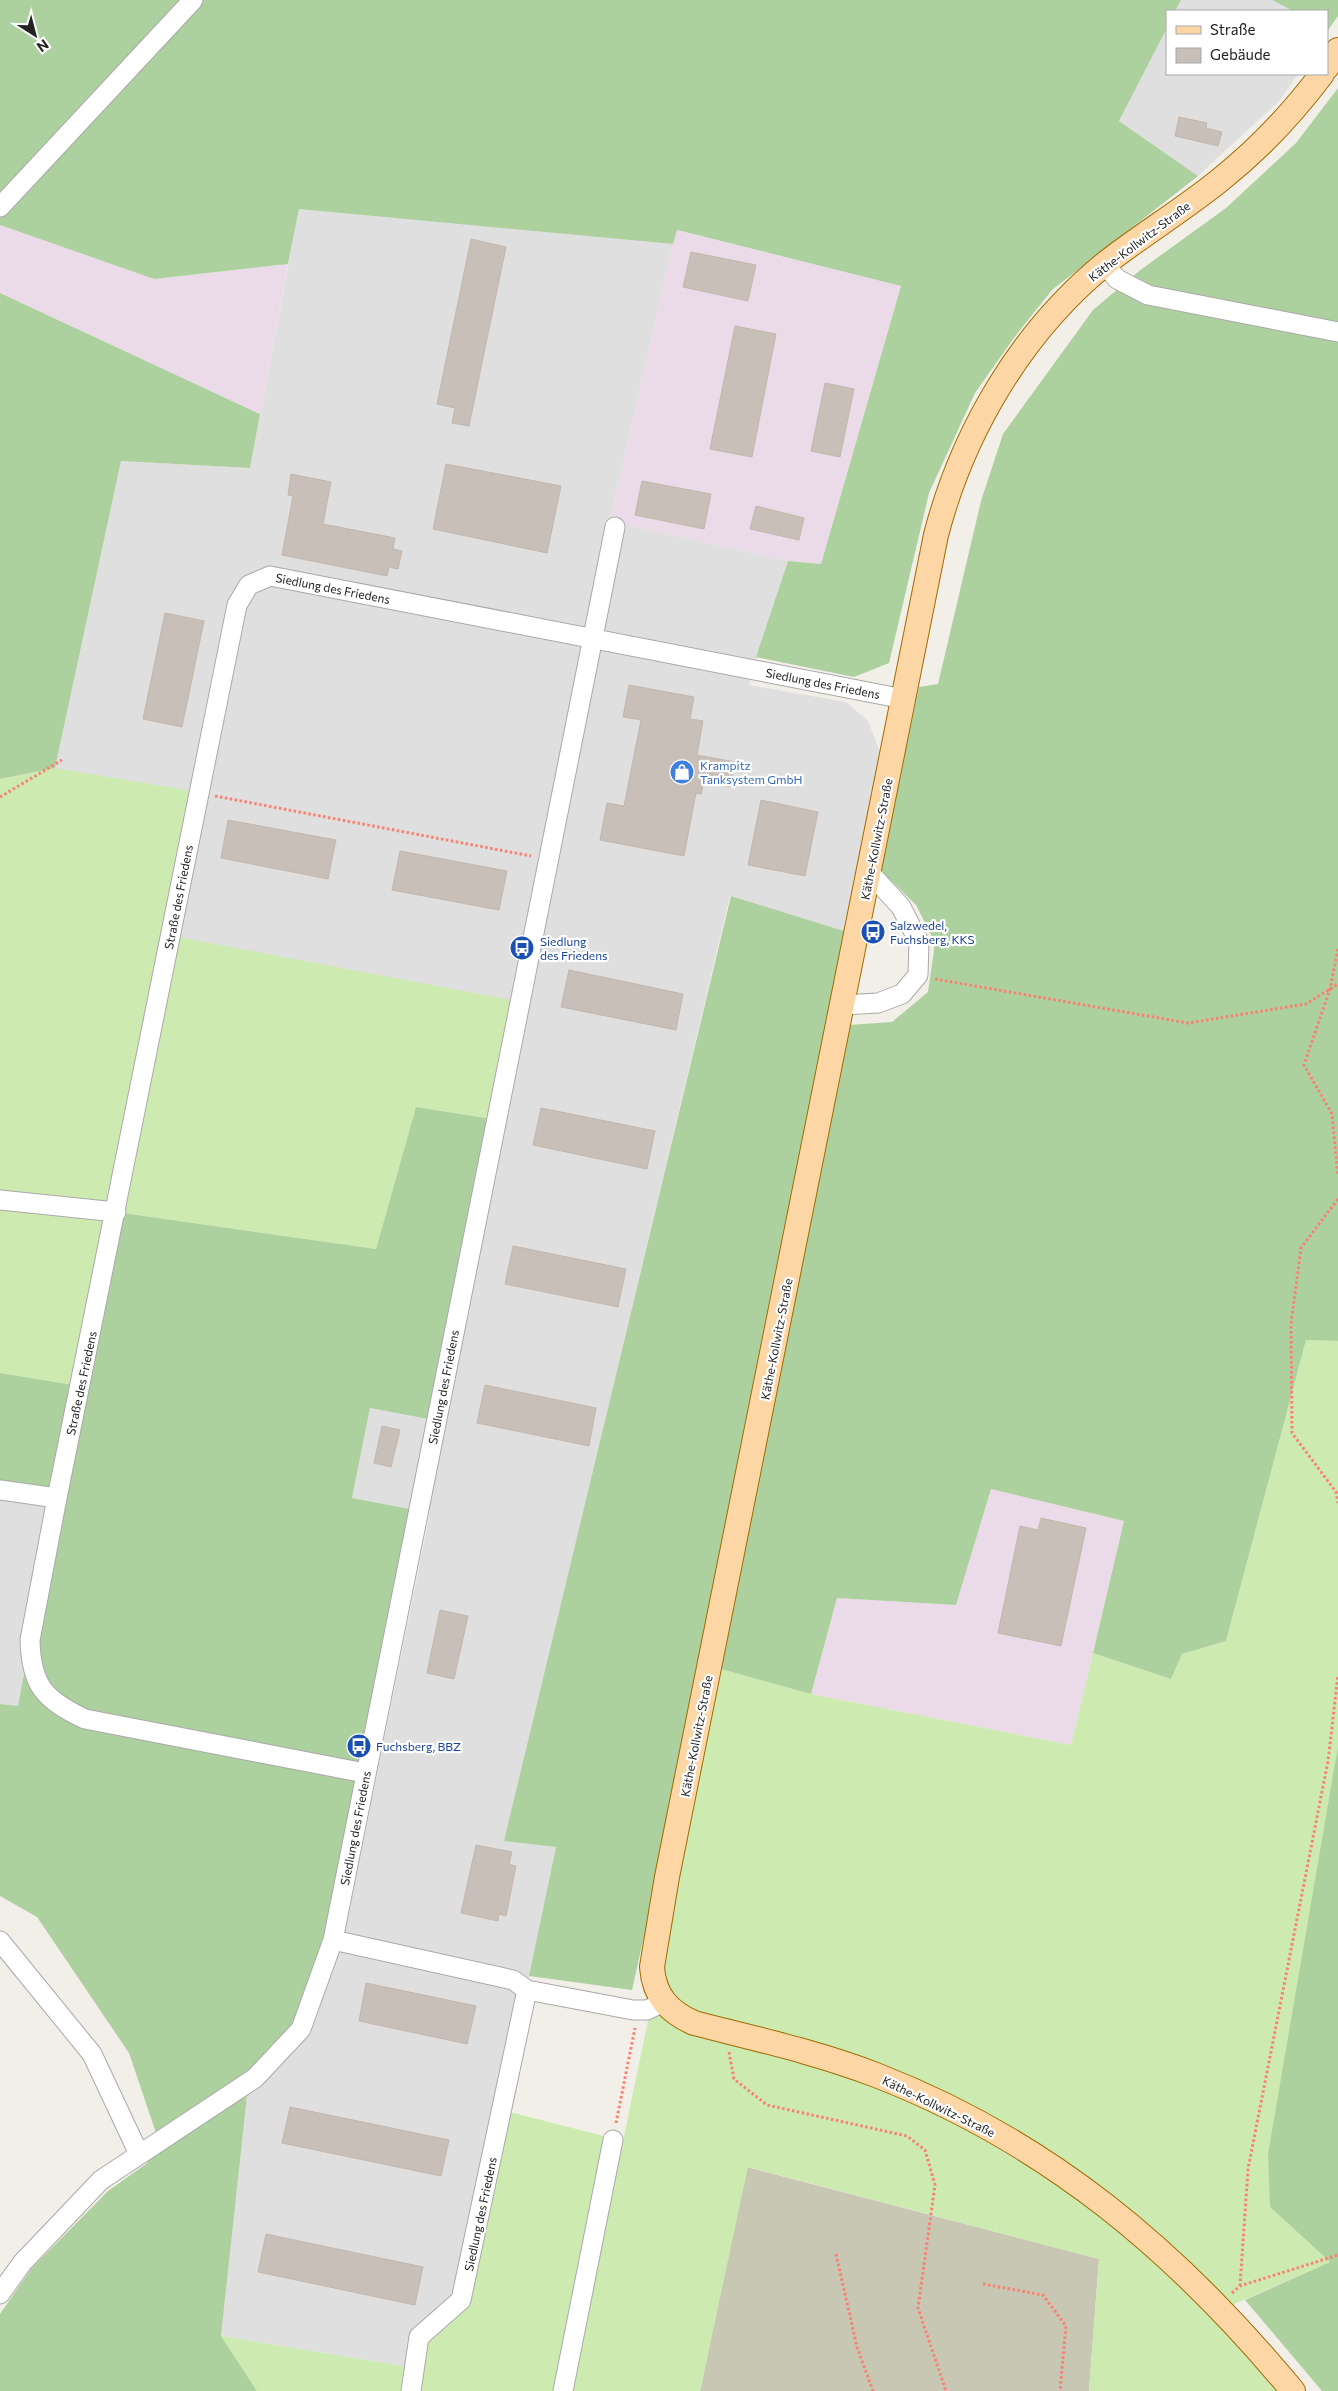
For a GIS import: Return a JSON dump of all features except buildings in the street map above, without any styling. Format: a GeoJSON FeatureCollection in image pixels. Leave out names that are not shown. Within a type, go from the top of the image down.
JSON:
{"type":"FeatureCollection","features":[{"type":"Feature","properties":{"kind":"main road"},"geometry":{"type":"LineString","coordinates":[[1328,65],[1338,50]]}},
{"type":"Feature","properties":{"kind":"main road","name":"Käthe-Kollwitz-Straße"},"geometry":{"type":"LineString","coordinates":[[1293,2391],[1218,2305],[1155,2244],[1060,2172],[994,2132],[932,2100],[876,2075],[789,2046],[694,2023],[679,2016],[664,2002],[653,1980],[652,1967],[660,1914],[936,535],[949,488],[969,443],[994,395],[1028,345],[1065,302],[1105,264],[1211,187],[1250,155],[1276,129],[1321,75]]}},
{"type":"Feature","properties":{"kind":"street"},"geometry":{"type":"LineString","coordinates":[[0,207],[193,0]]}},
{"type":"Feature","properties":{"kind":"street"},"geometry":{"type":"LineString","coordinates":[[1105,264],[1117,278],[1148,295],[1338,332]]}},
{"type":"Feature","properties":{"kind":"street","name":"Siedlung des Friedens"},"geometry":{"type":"LineString","coordinates":[[0,2294],[22,2263],[102,2180],[255,2078],[301,2029],[334,1940],[365,1774],[615,527]]}},
{"type":"Feature","properties":{"kind":"street","name":"Siedlung des Friedens"},"geometry":{"type":"LineString","coordinates":[[250,585],[270,576],[904,699]]}},
{"type":"Feature","properties":{"kind":"street","name":"Straße des Friedens"},"geometry":{"type":"LineString","coordinates":[[250,585],[237,605],[57,1498],[30,1640],[30,1661],[34,1676],[43,1692],[60,1707],[85,1719],[365,1774]]}},
{"type":"Feature","properties":{"kind":"street"},"geometry":{"type":"LineString","coordinates":[[843,1006],[878,1003],[902,994],[918,975],[919,942],[902,907],[869,872]]}},
{"type":"Feature","properties":{"kind":"street"},"geometry":{"type":"LineString","coordinates":[[0,1200],[116,1212]]}},
{"type":"Feature","properties":{"kind":"street"},"geometry":{"type":"LineString","coordinates":[[0,1490],[57,1498]]}},
{"type":"Feature","properties":{"kind":"street"},"geometry":{"type":"LineString","coordinates":[[334,1940],[512,1980],[527,1990],[638,2010],[647,2010],[664,2002]]}},
{"type":"Feature","properties":{"kind":"street"},"geometry":{"type":"LineString","coordinates":[[0,1941],[92,2054],[139,2154]]}},
{"type":"Feature","properties":{"kind":"street","name":"Siedlung des Friedens"},"geometry":{"type":"LineString","coordinates":[[411,2391],[419,2337],[461,2300],[527,1990]]}},
{"type":"Feature","properties":{"kind":"street"},"geometry":{"type":"LineString","coordinates":[[563,2391],[613,2140]]}},
{"type":"Feature","properties":{"kind":"path"},"geometry":{"type":"LineString","coordinates":[[0,797],[62,760]]}},
{"type":"Feature","properties":{"kind":"path"},"geometry":{"type":"LineString","coordinates":[[199,793],[549,860]]}},
{"type":"Feature","properties":{"kind":"path"},"geometry":{"type":"LineString","coordinates":[[1338,949],[1330,989],[1304,1065],[1332,1114],[1338,1176]]}},
{"type":"Feature","properties":{"kind":"path"},"geometry":{"type":"LineString","coordinates":[[918,975],[1188,1023],[1306,1004],[1338,984]]}},
{"type":"Feature","properties":{"kind":"path"},"geometry":{"type":"LineString","coordinates":[[1338,1199],[1302,1248],[1291,1324],[1292,1433],[1336,1492],[1338,1503]]}},
{"type":"Feature","properties":{"kind":"path"},"geometry":{"type":"LineString","coordinates":[[1240,2286],[1248,2169],[1328,1762],[1338,1675]]}},
{"type":"Feature","properties":{"kind":"path"},"geometry":{"type":"LineString","coordinates":[[613,2140],[638,2010]]}},
{"type":"Feature","properties":{"kind":"path"},"geometry":{"type":"LineString","coordinates":[[734,2032],[729,2051],[734,2079],[767,2105],[907,2136],[925,2150],[935,2185],[918,2308],[946,2391]]}},
{"type":"Feature","properties":{"kind":"path"},"geometry":{"type":"LineString","coordinates":[[836,2254],[857,2347],[873,2391]]}},
{"type":"Feature","properties":{"kind":"path"},"geometry":{"type":"LineString","coordinates":[[1218,2305],[1240,2286],[1338,2255]]}},
{"type":"Feature","properties":{"kind":"path"},"geometry":{"type":"LineString","coordinates":[[983,2284],[1043,2295],[1066,2326],[1060,2391]]}},
{"type":"Feature","properties":{"kind":"shaded area"},"geometry":{"type":"Polygon","coordinates":[[[1181,0],[1272,0],[1291,10],[1176,10],[1181,0]]]}},
{"type":"Feature","properties":{"kind":"shaded area"},"geometry":{"type":"Polygon","coordinates":[[[1166,30],[1166,75],[1297,75],[1280,100],[1198,176],[1119,121],[1166,30]]]}},
{"type":"Feature","properties":{"kind":"shaded area"},"geometry":{"type":"Polygon","coordinates":[[[299,208],[673,244],[610,521],[788,561],[749,685],[846,702],[868,721],[881,754],[847,932],[730,896],[505,1841],[556,1847],[502,2110],[461,2300],[414,2368],[221,2336],[247,2096],[308,2031],[350,1908],[430,1513],[352,1498],[370,1408],[428,1419],[492,1119],[162,934],[55,768],[121,461],[250,468],[299,208]]]}},
{"type":"Feature","properties":{"kind":"shaded area"},"geometry":{"type":"Polygon","coordinates":[[[0,225],[154,279],[288,264],[260,414],[0,293],[0,225]]]}},
{"type":"Feature","properties":{"kind":"shaded area"},"geometry":{"type":"Polygon","coordinates":[[[676,230],[901,286],[821,564],[788,561],[610,521],[676,230]]]}},
{"type":"Feature","properties":{"kind":"shaded area"},"geometry":{"type":"Polygon","coordinates":[[[991,1489],[1124,1521],[1071,1745],[811,1694],[837,1598],[956,1605],[991,1489]]]}},
{"type":"Feature","properties":{"kind":"shaded area"},"geometry":{"type":"Polygon","coordinates":[[[0,1490],[57,1498],[18,1707],[0,1704],[0,1490]]]}},
{"type":"Feature","properties":{"kind":"shaded area"},"geometry":{"type":"Polygon","coordinates":[[[747,2167],[1099,2259],[1089,2391],[700,2391],[747,2167]]]}},
{"type":"Feature","properties":{"kind":"green space"},"geometry":{"type":"Polygon","coordinates":[[[0,0],[181,0],[0,192],[0,0]]]}},
{"type":"Feature","properties":{"kind":"green space"},"geometry":{"type":"Polygon","coordinates":[[[200,0],[1181,0],[1176,10],[1166,10],[1166,30],[1119,121],[1198,176],[1052,290],[1016,335],[975,393],[929,493],[889,663],[854,677],[756,657],[788,561],[821,564],[901,286],[677,230],[673,244],[299,209],[288,264],[154,279],[0,225],[0,213],[200,0]]]}},
{"type":"Feature","properties":{"kind":"green space"},"geometry":{"type":"Polygon","coordinates":[[[1272,0],[1338,0],[1338,16],[1328,30],[1328,10],[1291,10],[1272,0]]]}},
{"type":"Feature","properties":{"kind":"green space"},"geometry":{"type":"Polygon","coordinates":[[[1338,88],[1338,1341],[1306,1340],[1226,1641],[1182,1654],[1171,1679],[1093,1653],[1124,1521],[991,1489],[956,1605],[837,1598],[811,1694],[721,1669],[849,1025],[892,1022],[928,992],[935,943],[916,905],[880,870],[919,687],[938,684],[981,501],[1003,434],[1093,310],[1139,271],[1226,208],[1296,143],[1338,88]]]}},
{"type":"Feature","properties":{"kind":"green space"},"geometry":{"type":"Polygon","coordinates":[[[0,293],[260,414],[250,468],[121,461],[55,768],[0,779],[0,293]]]}},
{"type":"Feature","properties":{"kind":"green space"},"geometry":{"type":"Polygon","coordinates":[[[55,768],[192,791],[162,934],[516,1001],[492,1119],[416,1107],[376,1249],[116,1212],[80,1386],[0,1373],[0,779],[55,768]]]}},
{"type":"Feature","properties":{"kind":"green space"},"geometry":{"type":"Polygon","coordinates":[[[731,896],[847,932],[661,1860],[632,1990],[529,1976],[556,1847],[504,1841],[731,896]]]}},
{"type":"Feature","properties":{"kind":"green space"},"geometry":{"type":"Polygon","coordinates":[[[416,1107],[492,1119],[428,1419],[370,1408],[352,1498],[410,1509],[327,1939],[295,2028],[249,2078],[175,2130],[247,2096],[221,2336],[257,2391],[0,2391],[0,2314],[31,2269],[108,2191],[146,2164],[170,2133],[156,2133],[129,2053],[37,1917],[0,1896],[0,1704],[18,1706],[57,1499],[0,1490],[0,1373],[80,1386],[116,1212],[376,1249],[416,1107]]]}},
{"type":"Feature","properties":{"kind":"green space"},"geometry":{"type":"Polygon","coordinates":[[[1306,1340],[1338,1341],[1338,1746],[1270,2207],[1330,2262],[1216,2312],[1281,2391],[1089,2391],[1099,2259],[748,2167],[700,2391],[257,2391],[221,2336],[414,2368],[419,2337],[461,2300],[502,2110],[623,2141],[721,1669],[811,1694],[1071,1745],[1093,1653],[1171,1679],[1182,1654],[1226,1641],[1306,1340]]]}},
{"type":"Feature","properties":{"kind":"green space"},"geometry":{"type":"Polygon","coordinates":[[[1338,1746],[1338,2391],[1322,2391],[1245,2300],[1330,2262],[1270,2207],[1268,2154],[1338,1746]]]}},
{"type":"Feature","properties":{"kind":"place","name":"Krampitz Tanksystem GmbH"},"geometry":{"type":"Point","coordinates":[682,772]}},
{"type":"Feature","properties":{"kind":"place","name":"Salzwedel, Fuchsberg, KKS"},"geometry":{"type":"Point","coordinates":[873,932]}},
{"type":"Feature","properties":{"kind":"place","name":"Siedlung des Friedens"},"geometry":{"type":"Point","coordinates":[522,948]}},
{"type":"Feature","properties":{"kind":"place","name":"Fuchsberg, BBZ"},"geometry":{"type":"Point","coordinates":[359,1746]}}]}
